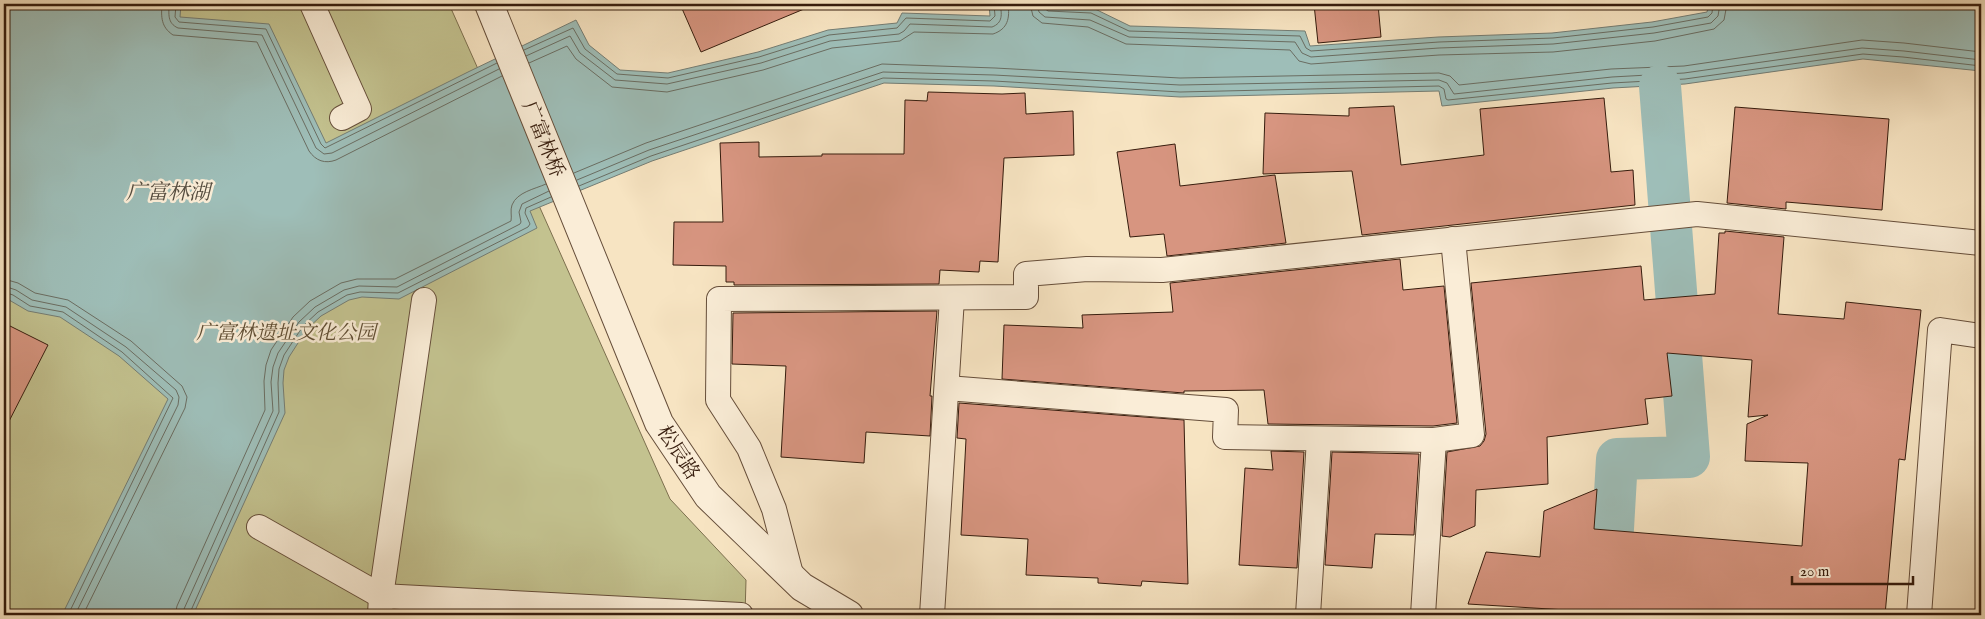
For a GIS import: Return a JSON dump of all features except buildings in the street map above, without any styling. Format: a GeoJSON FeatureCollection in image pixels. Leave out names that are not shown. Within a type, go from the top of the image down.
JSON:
{"type":"FeatureCollection","features":[{"type":"Feature","properties":{"kind":"street"},"geometry":{"type":"LineString","coordinates":[[312,4],[359,109],[342,118]]}},
{"type":"Feature","properties":{"kind":"street","name":"广富林桥"},"geometry":{"type":"LineString","coordinates":[[489,4],[582,234]]}},
{"type":"Feature","properties":{"kind":"street"},"geometry":{"type":"LineString","coordinates":[[792,578],[774,509],[749,448],[718,400],[719,299],[1026,297],[1026,274],[1087,269],[1162,270],[1697,214],[1981,243]]}},
{"type":"Feature","properties":{"kind":"street","name":"松辰路"},"geometry":{"type":"LineString","coordinates":[[582,234],[660,423],[708,496],[802,587],[849,615]]}},
{"type":"Feature","properties":{"kind":"street"},"geometry":{"type":"LineString","coordinates":[[946,388],[1226,410],[1226,436],[1434,440],[1472,435],[1453,239]]}},
{"type":"Feature","properties":{"kind":"street"},"geometry":{"type":"LineString","coordinates":[[932,615],[952,298]]}},
{"type":"Feature","properties":{"kind":"street"},"geometry":{"type":"LineString","coordinates":[[381,605],[424,300]]}},
{"type":"Feature","properties":{"kind":"street"},"geometry":{"type":"LineString","coordinates":[[1919,615],[1940,330],[1981,336]]}},
{"type":"Feature","properties":{"kind":"street"},"geometry":{"type":"LineString","coordinates":[[1308,615],[1319,439]]}},
{"type":"Feature","properties":{"kind":"street"},"geometry":{"type":"LineString","coordinates":[[1423,615],[1434,440]]}},
{"type":"Feature","properties":{"kind":"street"},"geometry":{"type":"LineString","coordinates":[[259,526],[381,605],[741,615]]}},
{"type":"Feature","properties":{"kind":"green space","name":"广富林遗址文化公园"},"geometry":{"type":"Polygon","coordinates":[[[4,4],[449,4],[670,499],[746,580],[745,615],[4,615],[4,4]]]}},
{"type":"Feature","properties":{"kind":"water","name":"广富林湖"},"geometry":{"type":"Polygon","coordinates":[[[4,4],[181,4],[180,17],[269,24],[326,143],[576,20],[589,45],[620,70],[668,73],[758,52],[828,30],[897,23],[902,13],[990,16],[989,4],[1093,8],[1130,26],[1305,31],[1310,46],[1438,37],[1552,33],[1652,22],[1707,12],[1709,4],[1981,4],[1981,71],[1863,59],[1685,84],[1613,88],[1442,106],[1439,91],[1180,97],[994,86],[884,83],[652,161],[530,211],[537,228],[399,299],[362,297],[349,300],[321,316],[307,329],[289,357],[284,370],[283,383],[285,413],[193,615],[62,615],[168,399],[119,356],[60,317],[28,311],[4,297],[4,4]]]}},
{"type":"Feature","properties":{"kind":"waterway"},"geometry":{"type":"LineString","coordinates":[[1608,615],[1617,459],[1689,457],[1660,86]]}}]}
